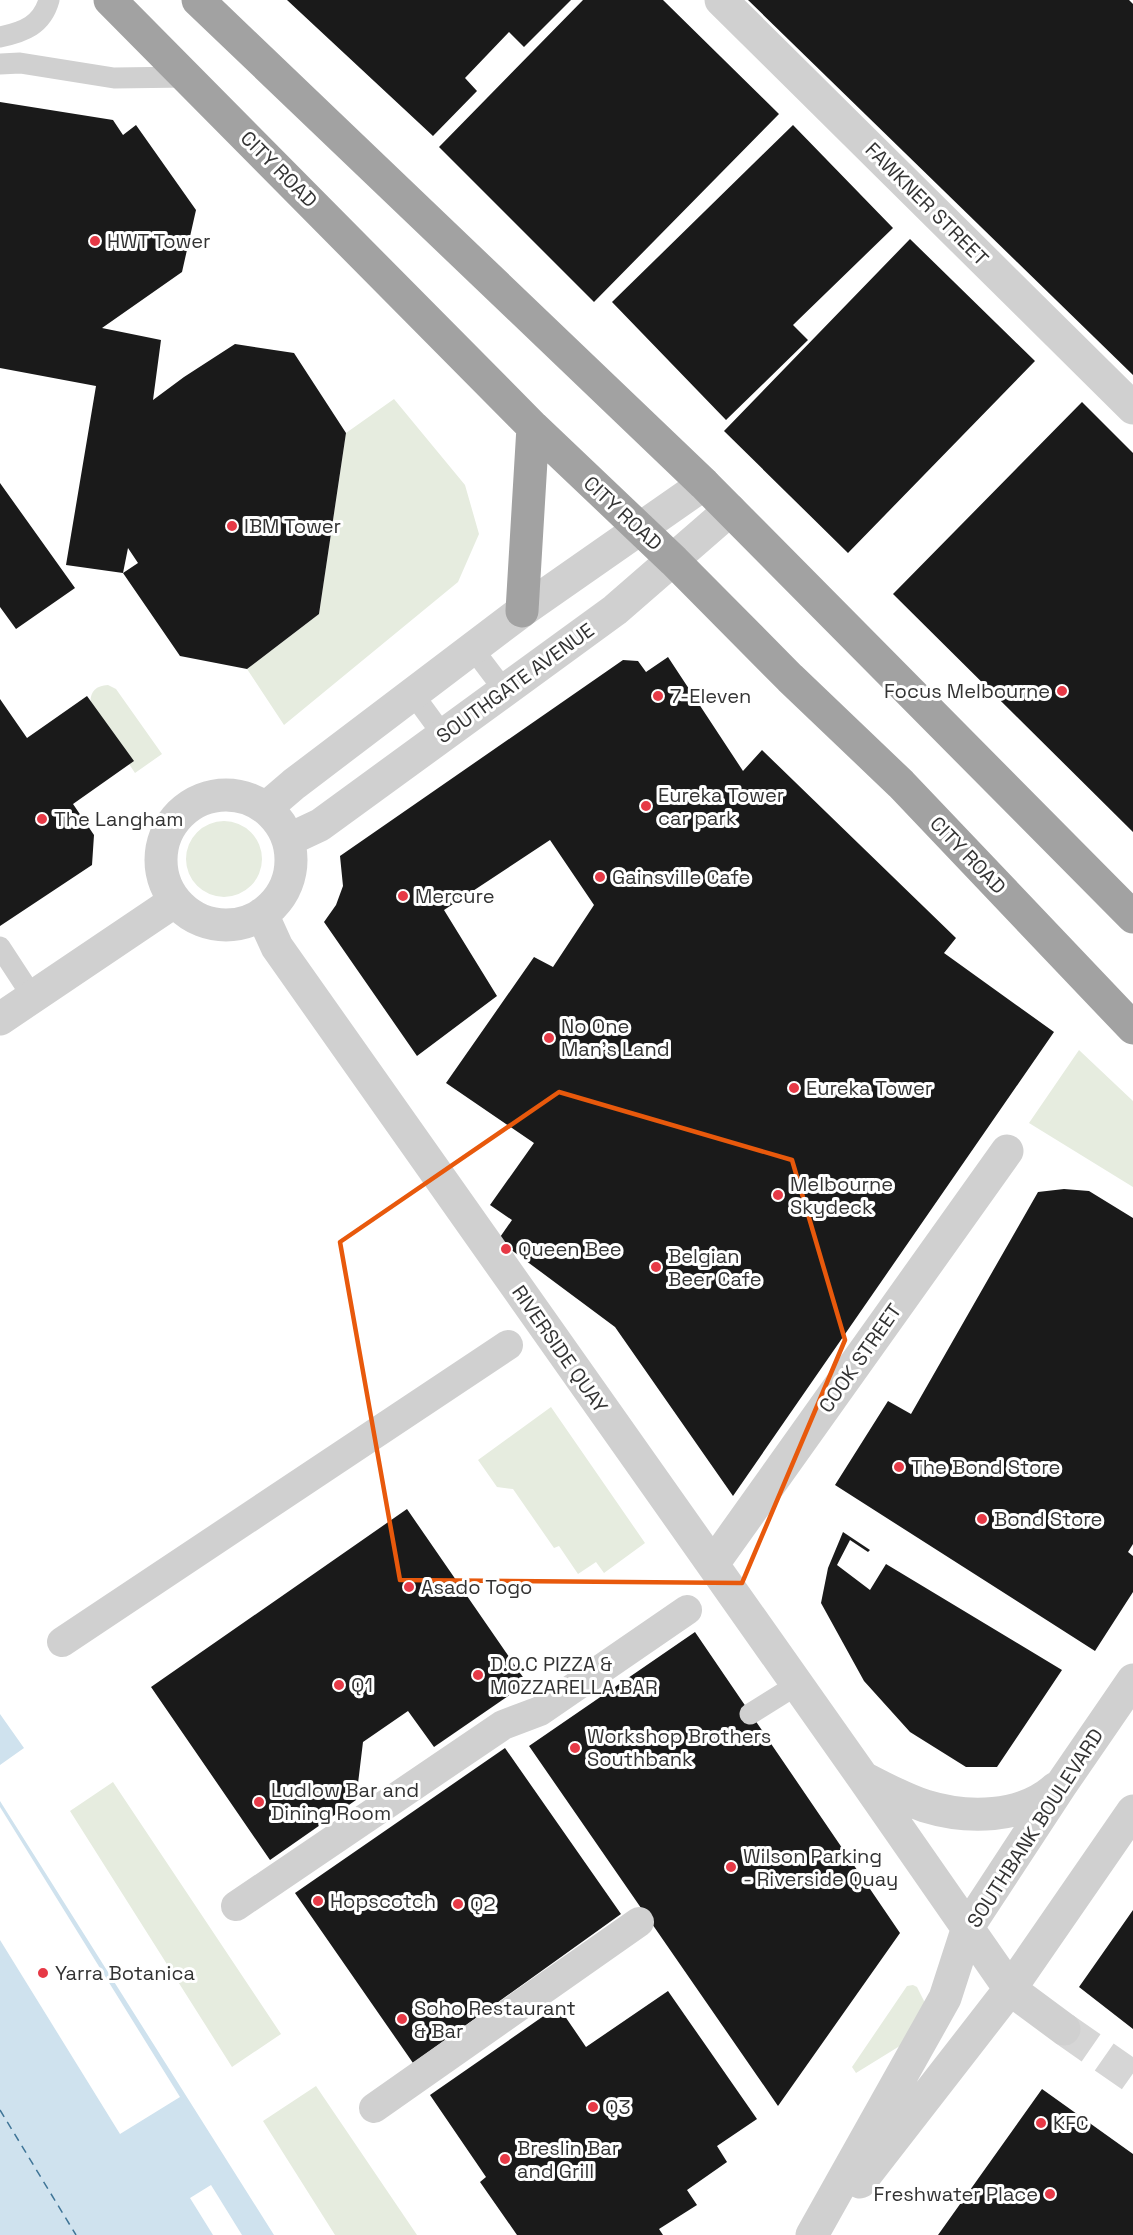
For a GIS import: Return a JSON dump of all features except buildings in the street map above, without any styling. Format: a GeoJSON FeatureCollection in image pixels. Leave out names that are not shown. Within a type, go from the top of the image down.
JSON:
{"type":"FeatureCollection","features":[{"type":"Feature","properties":{"kind":"highway","name":"CITY ROAD"},"geometry":{"type":"LineString","coordinates":[[110,0],[189,77],[532,427],[674,561],[790,678],[901,784],[1133,1028]]}},
{"type":"Feature","properties":{"kind":"highway"},"geometry":{"type":"LineString","coordinates":[[198,0],[704,484],[1133,917]]}},
{"type":"Feature","properties":{"kind":"highway"},"geometry":{"type":"LineString","coordinates":[[522,611],[532,427]]}},
{"type":"Feature","properties":{"kind":"street","name":"FAWKNER STREET"},"geometry":{"type":"LineString","coordinates":[[721,0],[1133,408]]}},
{"type":"Feature","properties":{"kind":"street"},"geometry":{"type":"LineString","coordinates":[[266,808],[294,784],[522,611],[704,484]]}},
{"type":"Feature","properties":{"kind":"street","name":"SOUTHGATE AVENUE"},"geometry":{"type":"LineString","coordinates":[[288,840],[320,825],[615,610],[730,510]]}},
{"type":"Feature","properties":{"kind":"street"},"geometry":{"type":"LineString","coordinates":[[230,794],[249,798],[266,808],[279,822],[288,840],[291,860],[287,882],[277,900],[262,914],[245,922],[216,924],[190,914],[175,901],[166,886],[161,870],[161,852],[165,835],[175,818],[191,804],[210,796],[230,794]]}},
{"type":"Feature","properties":{"kind":"street"},"geometry":{"type":"LineString","coordinates":[[0,1019],[175,901]]}},
{"type":"Feature","properties":{"kind":"street","name":"RIVERSIDE QUAY"},"geometry":{"type":"LineString","coordinates":[[262,914],[284,956],[798,1684],[1010,1989]]}},
{"type":"Feature","properties":{"kind":"street","name":"COOK STREET"},"geometry":{"type":"LineString","coordinates":[[712,1564],[1007,1151]]}},
{"type":"Feature","properties":{"kind":"street"},"geometry":{"type":"LineString","coordinates":[[62,1642],[508,1345]]}},
{"type":"Feature","properties":{"kind":"street"},"geometry":{"type":"LineString","coordinates":[[236,1906],[503,1725],[540,1711],[687,1610]]}},
{"type":"Feature","properties":{"kind":"street","name":"SOUTHBANK BOULEVARD"},"geometry":{"type":"LineString","coordinates":[[812,2235],[945,1998],[968,1927],[1060,1785],[1133,1680]]}},
{"type":"Feature","properties":{"kind":"street"},"geometry":{"type":"LineString","coordinates":[[864,1779],[927,1806],[965,1813],[1008,1812],[1024,1808],[1038,1802],[1060,1785]]}},
{"type":"Feature","properties":{"kind":"street"},"geometry":{"type":"LineString","coordinates":[[819,2235],[1010,1989],[1133,1811]]}},
{"type":"Feature","properties":{"kind":"street"},"geometry":{"type":"LineString","coordinates":[[374,2108],[639,1922]]}},
{"type":"Feature","properties":{"kind":"street"},"geometry":{"type":"LineString","coordinates":[[1010,1989],[1065,2030]]}},
{"type":"Feature","properties":{"kind":"lane"},"geometry":{"type":"LineString","coordinates":[[0,37],[27,29],[40,20],[49,0]]}},
{"type":"Feature","properties":{"kind":"lane"},"geometry":{"type":"LineString","coordinates":[[0,64],[20,63],[114,78],[189,77]]}},
{"type":"Feature","properties":{"kind":"lane"},"geometry":{"type":"LineString","coordinates":[[473,649],[504,690]]}},
{"type":"Feature","properties":{"kind":"lane"},"geometry":{"type":"LineString","coordinates":[[412,694],[443,735]]}},
{"type":"Feature","properties":{"kind":"lane"},"geometry":{"type":"LineString","coordinates":[[0,947],[32,996]]}},
{"type":"Feature","properties":{"kind":"lane"},"geometry":{"type":"LineString","coordinates":[[750,1714],[798,1684]]}},
{"type":"Feature","properties":{"kind":"highlighted area"},"geometry":{"type":"Polygon","coordinates":[[[559,1092],[792,1160],[845,1340],[742,1583],[400,1580],[340,1242],[559,1092]]]}},
{"type":"Feature","properties":{"kind":"shaded area"},"geometry":{"type":"Polygon","coordinates":[[[394,399],[465,485],[479,534],[458,582],[284,725],[247,669],[319,614],[346,433],[394,399]]]}},
{"type":"Feature","properties":{"kind":"shaded area"},"geometry":{"type":"Polygon","coordinates":[[[108,685],[116,689],[162,754],[135,773],[91,707],[94,691],[108,685]]]}},
{"type":"Feature","properties":{"kind":"shaded area"},"geometry":{"type":"Polygon","coordinates":[[[217,821],[231,821],[245,827],[256,838],[262,852],[259,874],[251,886],[231,897],[217,897],[203,891],[192,880],[186,866],[186,852],[192,838],[203,827],[217,821]]]}},
{"type":"Feature","properties":{"kind":"shaded area"},"geometry":{"type":"Polygon","coordinates":[[[1079,1050],[1133,1101],[1133,1187],[1029,1123],[1079,1050]]]}},
{"type":"Feature","properties":{"kind":"shaded area"},"geometry":{"type":"Polygon","coordinates":[[[551,1407],[645,1543],[604,1573],[596,1562],[578,1574],[559,1546],[554,1548],[513,1489],[497,1487],[478,1460],[551,1407]]]}},
{"type":"Feature","properties":{"kind":"shaded area"},"geometry":{"type":"Polygon","coordinates":[[[113,1782],[281,2034],[232,2067],[70,1811],[113,1782]]]}},
{"type":"Feature","properties":{"kind":"shaded area"},"geometry":{"type":"Polygon","coordinates":[[[907,1986],[917,1987],[926,2005],[903,2044],[856,2073],[852,2067],[907,1986]]]}},
{"type":"Feature","properties":{"kind":"shaded area"},"geometry":{"type":"Polygon","coordinates":[[[316,2086],[417,2235],[335,2235],[263,2121],[316,2086]]]}},
{"type":"Feature","properties":{"kind":"water"},"geometry":{"type":"Polygon","coordinates":[[[0,1714],[24,1748],[0,1765],[0,1714]]]}},
{"type":"Feature","properties":{"kind":"water"},"geometry":{"type":"Polygon","coordinates":[[[0,1801],[274,2235],[0,2235],[0,1801]]]}},
{"type":"Feature","properties":{"kind":"pier"},"geometry":{"type":"Polygon","coordinates":[[[0,1807],[180,2097],[120,2134],[0,1940],[0,1807]]]}},
{"type":"Feature","properties":{"kind":"pier"},"geometry":{"type":"Polygon","coordinates":[[[211,2185],[242,2235],[213,2235],[190,2198],[211,2185]]]}},
{"type":"Feature","properties":{"kind":"ferry route"},"geometry":{"type":"LineString","coordinates":[[0,2110],[76,2235]]}},
{"type":"Feature","properties":{"kind":"tunnel"},"geometry":{"type":"LineString","coordinates":[[1064,2029],[1133,2077]]}},
{"type":"Feature","properties":{"kind":"place","name":"HWT Tower"},"geometry":{"type":"Point","coordinates":[95,241]}},
{"type":"Feature","properties":{"kind":"place","name":"IBM Tower"},"geometry":{"type":"Point","coordinates":[232,526]}},
{"type":"Feature","properties":{"kind":"place","name":"Focus Melbourne"},"geometry":{"type":"Point","coordinates":[1062,691]}},
{"type":"Feature","properties":{"kind":"place","name":"7-Eleven"},"geometry":{"type":"Point","coordinates":[658,696]}},
{"type":"Feature","properties":{"kind":"place","name":"Eureka Tower car park"},"geometry":{"type":"Point","coordinates":[646,806]}},
{"type":"Feature","properties":{"kind":"place","name":"The Langham"},"geometry":{"type":"Point","coordinates":[42,819]}},
{"type":"Feature","properties":{"kind":"place","name":"Gainsville Cafe"},"geometry":{"type":"Point","coordinates":[600,877]}},
{"type":"Feature","properties":{"kind":"place","name":"Mercure"},"geometry":{"type":"Point","coordinates":[403,896]}},
{"type":"Feature","properties":{"kind":"place","name":"No One Man's Land"},"geometry":{"type":"Point","coordinates":[549,1038]}},
{"type":"Feature","properties":{"kind":"place","name":"Eureka Tower"},"geometry":{"type":"Point","coordinates":[794,1088]}},
{"type":"Feature","properties":{"kind":"place","name":"Melbourne Skydeck"},"geometry":{"type":"Point","coordinates":[778,1195]}},
{"type":"Feature","properties":{"kind":"place","name":"Queen Bee"},"geometry":{"type":"Point","coordinates":[506,1249]}},
{"type":"Feature","properties":{"kind":"place","name":"Belgian Beer Cafe"},"geometry":{"type":"Point","coordinates":[656,1267]}},
{"type":"Feature","properties":{"kind":"place","name":"The Bond Store"},"geometry":{"type":"Point","coordinates":[899,1467]}},
{"type":"Feature","properties":{"kind":"place","name":"Bond Store"},"geometry":{"type":"Point","coordinates":[982,1519]}},
{"type":"Feature","properties":{"kind":"place","name":"Asado Togo"},"geometry":{"type":"Point","coordinates":[409,1587]}},
{"type":"Feature","properties":{"kind":"place","name":"D.O.C PIZZA & MOZZARELLA BAR"},"geometry":{"type":"Point","coordinates":[478,1675]}},
{"type":"Feature","properties":{"kind":"place","name":"Q1"},"geometry":{"type":"Point","coordinates":[339,1685]}},
{"type":"Feature","properties":{"kind":"place","name":"Workshop Brothers Southbank"},"geometry":{"type":"Point","coordinates":[575,1748]}},
{"type":"Feature","properties":{"kind":"place","name":"Ludlow Bar and Dining Room"},"geometry":{"type":"Point","coordinates":[259,1802]}},
{"type":"Feature","properties":{"kind":"place","name":"Wilson Parking - Riverside Quay"},"geometry":{"type":"Point","coordinates":[731,1867]}},
{"type":"Feature","properties":{"kind":"place","name":"Hopscotch"},"geometry":{"type":"Point","coordinates":[318,1901]}},
{"type":"Feature","properties":{"kind":"place","name":"Q2"},"geometry":{"type":"Point","coordinates":[458,1904]}},
{"type":"Feature","properties":{"kind":"place","name":"Yarra Botanica"},"geometry":{"type":"Point","coordinates":[43,1973]}},
{"type":"Feature","properties":{"kind":"place","name":"Soho Restaurant & Bar"},"geometry":{"type":"Point","coordinates":[402,2019]}},
{"type":"Feature","properties":{"kind":"place","name":"Q3"},"geometry":{"type":"Point","coordinates":[593,2107]}},
{"type":"Feature","properties":{"kind":"place","name":"KFC"},"geometry":{"type":"Point","coordinates":[1041,2123]}},
{"type":"Feature","properties":{"kind":"place","name":"Breslin Bar and Grill"},"geometry":{"type":"Point","coordinates":[505,2159]}},
{"type":"Feature","properties":{"kind":"place","name":"Freshwater Place"},"geometry":{"type":"Point","coordinates":[1050,2194]}}]}
